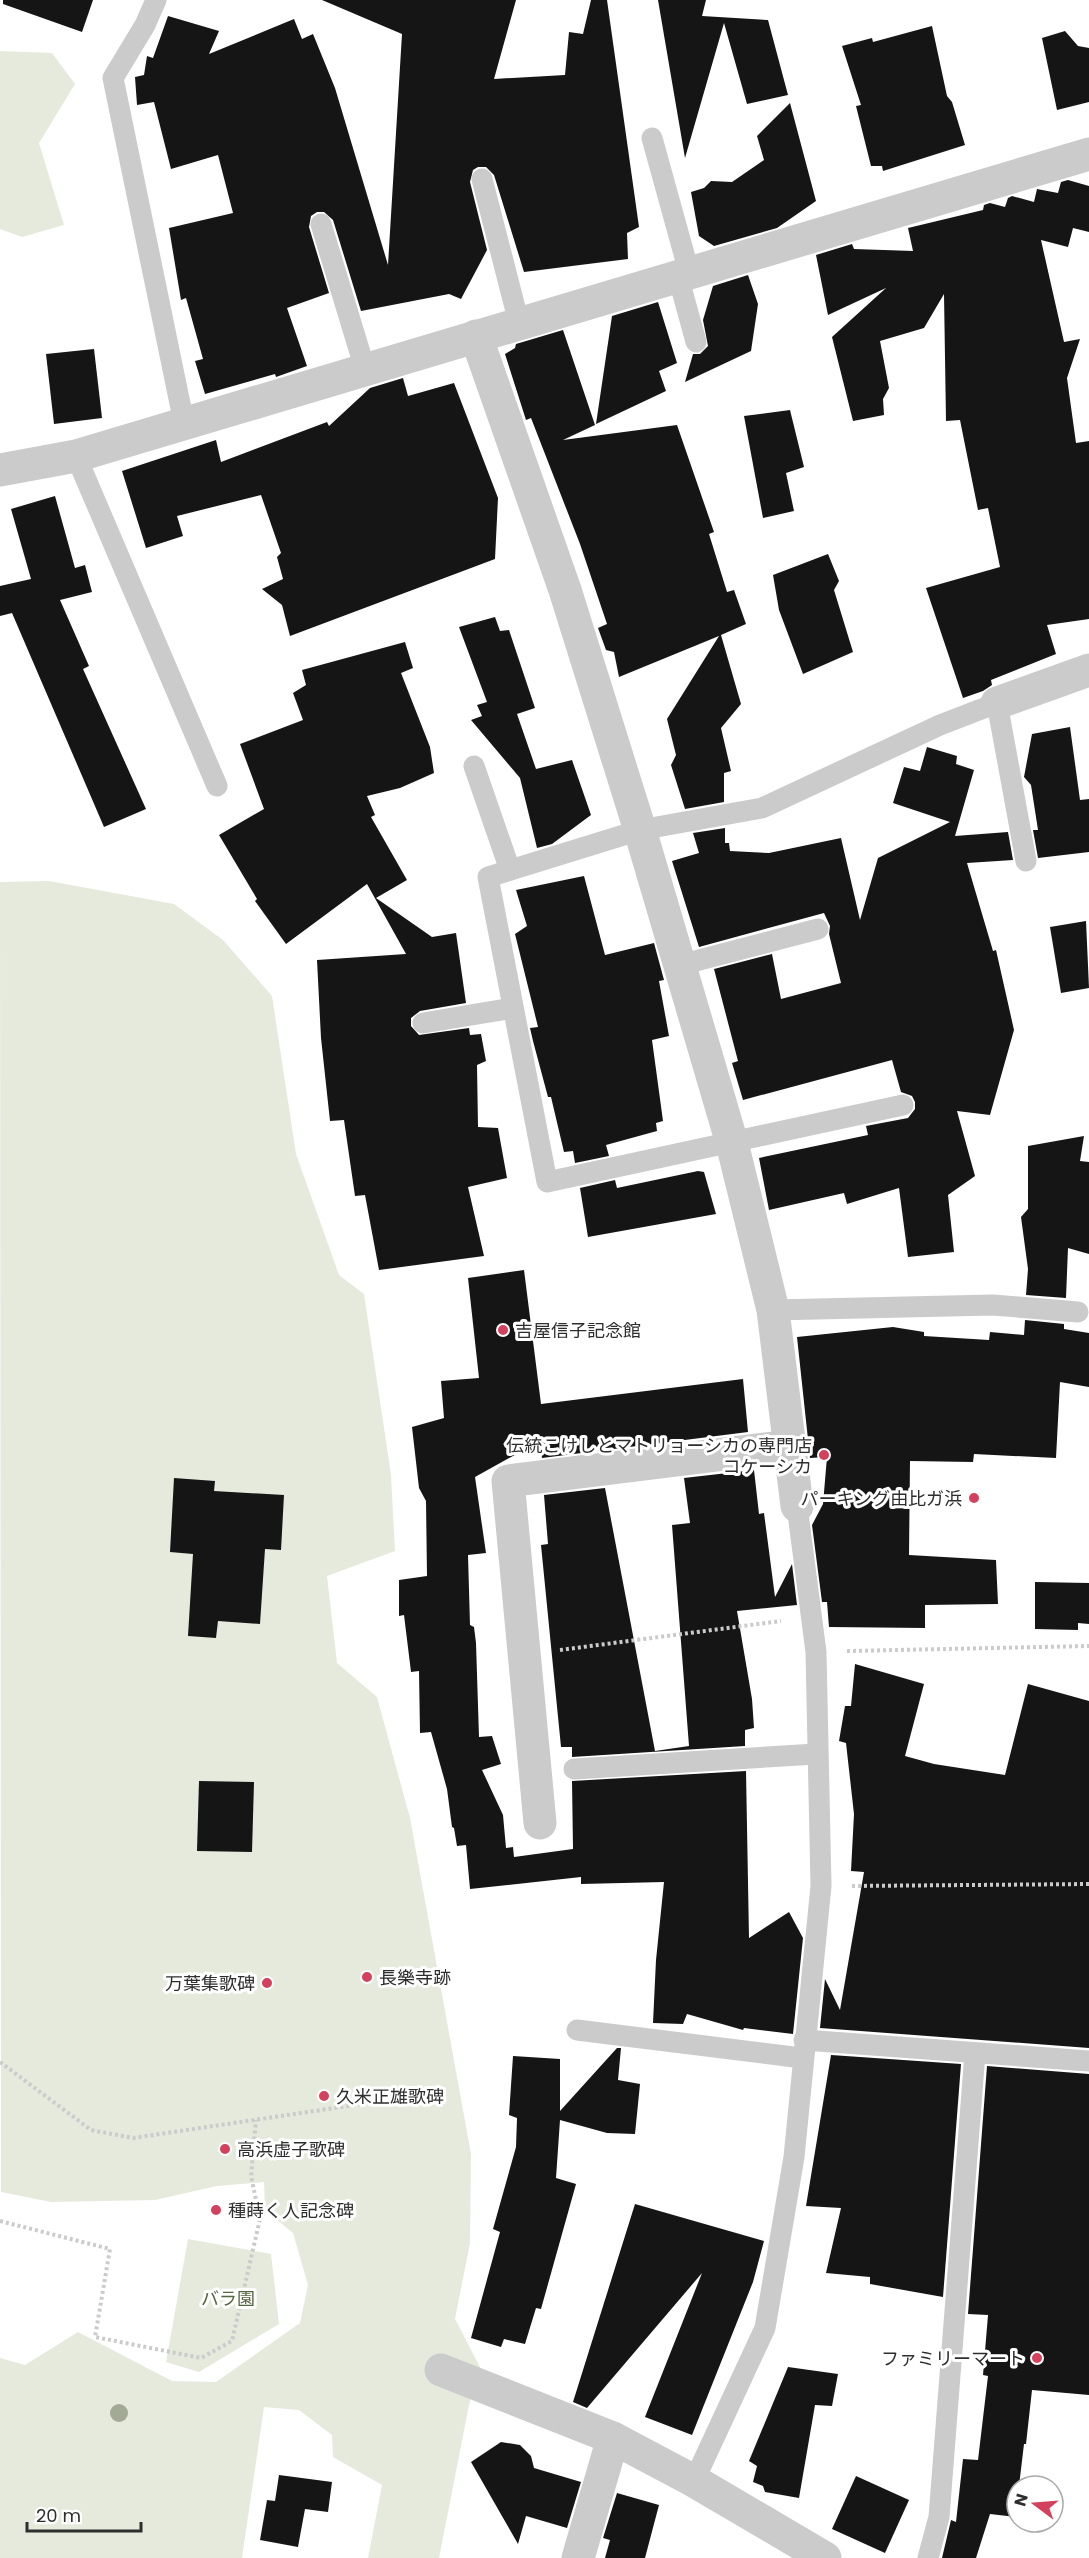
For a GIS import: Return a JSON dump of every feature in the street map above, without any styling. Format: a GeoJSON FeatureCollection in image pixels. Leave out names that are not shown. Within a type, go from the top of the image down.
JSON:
{"type":"FeatureCollection","features":[{"type":"Feature","properties":{"kind":"street"},"geometry":{"type":"LineString","coordinates":[[0,470],[76,456],[1089,153]]}},
{"type":"Feature","properties":{"kind":"street"},"geometry":{"type":"LineString","coordinates":[[476,336],[565,590],[640,830],[732,1143],[773,1310],[797,1506]]}},
{"type":"Feature","properties":{"kind":"street"},"geometry":{"type":"LineString","coordinates":[[997,703],[1089,669]]}},
{"type":"Feature","properties":{"kind":"street"},"geometry":{"type":"LineString","coordinates":[[540,1823],[508,1481],[789,1446]]}},
{"type":"Feature","properties":{"kind":"street"},"geometry":{"type":"LineString","coordinates":[[441,2370],[614,2439],[694,2481],[825,2558]]}},
{"type":"Feature","properties":{"kind":"street"},"geometry":{"type":"LineString","coordinates":[[578,2558],[614,2439]]}},
{"type":"Feature","properties":{"kind":"lane"},"geometry":{"type":"LineString","coordinates":[[156,0],[113,78],[184,423]]}},
{"type":"Feature","properties":{"kind":"lane"},"geometry":{"type":"LineString","coordinates":[[652,138],[696,342]]}},
{"type":"Feature","properties":{"kind":"lane"},"geometry":{"type":"LineString","coordinates":[[482,179],[519,323]]}},
{"type":"Feature","properties":{"kind":"lane"},"geometry":{"type":"LineString","coordinates":[[321,224],[365,369]]}},
{"type":"Feature","properties":{"kind":"lane"},"geometry":{"type":"LineString","coordinates":[[76,456],[217,786]]}},
{"type":"Feature","properties":{"kind":"lane"},"geometry":{"type":"LineString","coordinates":[[903,1106],[547,1182],[488,877],[640,830],[762,808],[940,725],[997,703],[1026,861]]}},
{"type":"Feature","properties":{"kind":"lane"},"geometry":{"type":"LineString","coordinates":[[474,766],[510,870]]}},
{"type":"Feature","properties":{"kind":"lane"},"geometry":{"type":"LineString","coordinates":[[680,965],[818,929]]}},
{"type":"Feature","properties":{"kind":"lane"},"geometry":{"type":"LineString","coordinates":[[423,1023],[513,1008]]}},
{"type":"Feature","properties":{"kind":"lane"},"geometry":{"type":"LineString","coordinates":[[773,1310],[993,1305],[1078,1312]]}},
{"type":"Feature","properties":{"kind":"lane"},"geometry":{"type":"LineString","coordinates":[[694,2481],[765,2328],[794,2157],[821,1886],[816,1754],[816,1652],[797,1506]]}},
{"type":"Feature","properties":{"kind":"lane"},"geometry":{"type":"LineString","coordinates":[[574,1769],[816,1754]]}},
{"type":"Feature","properties":{"kind":"lane"},"geometry":{"type":"LineString","coordinates":[[577,2030],[803,2049],[975,2053],[1089,2061]]}},
{"type":"Feature","properties":{"kind":"lane"},"geometry":{"type":"LineString","coordinates":[[928,2558],[939,2517],[975,2053]]}},
{"type":"Feature","properties":{"kind":"path"},"geometry":{"type":"LineString","coordinates":[[557,1650],[812,1617]]}},
{"type":"Feature","properties":{"kind":"path"},"geometry":{"type":"LineString","coordinates":[[816,1652],[1089,1646]]}},
{"type":"Feature","properties":{"kind":"path"},"geometry":{"type":"LineString","coordinates":[[821,1886],[1089,1884]]}},
{"type":"Feature","properties":{"kind":"path"},"geometry":{"type":"LineString","coordinates":[[0,2062],[91,2130],[133,2138],[395,2099]]}},
{"type":"Feature","properties":{"kind":"path"},"geometry":{"type":"LineString","coordinates":[[0,2221],[110,2250],[95,2337],[201,2358],[232,2342],[260,2219],[251,2176],[256,2120]]}},
{"type":"Feature","properties":{"kind":"green space"},"geometry":{"type":"Polygon","coordinates":[[[0,51],[52,53],[75,84],[39,143],[64,225],[22,237],[0,229],[0,51]]]}},
{"type":"Feature","properties":{"kind":"green space"},"geometry":{"type":"Polygon","coordinates":[[[49,881],[174,904],[223,940],[272,996],[296,1154],[339,1275],[364,1294],[391,1475],[395,1551],[327,1576],[337,1663],[377,1697],[410,1818],[471,2154],[470,2243],[455,2319],[480,2367],[469,2405],[439,2558],[368,2558],[382,2485],[333,2457],[332,2435],[299,2410],[264,2407],[242,2558],[0,2558],[0,2358],[25,2365],[78,2332],[172,2381],[216,2382],[300,2323],[308,2285],[293,2233],[265,2210],[264,2182],[217,2186],[155,2200],[51,2202],[1,2192],[0,882],[49,881]]]}},
{"type":"Feature","properties":{"kind":"green space","name":"バラ園"},"geometry":{"type":"Polygon","coordinates":[[[188,2239],[271,2254],[279,2324],[199,2372],[166,2362],[188,2239]]]}},
{"type":"Feature","properties":{"kind":"building"},"geometry":{"type":"Polygon","coordinates":[[[3,0],[93,0],[82,32],[3,4],[3,0]]]}},
{"type":"Feature","properties":{"kind":"building"},"geometry":{"type":"Polygon","coordinates":[[[322,0],[516,0],[494,79],[565,75],[569,32],[583,34],[591,0],[607,0],[639,227],[627,233],[628,259],[524,272],[494,175],[486,167],[478,167],[473,170],[470,182],[487,250],[461,299],[449,294],[361,311],[333,220],[324,212],[317,212],[311,216],[309,227],[329,293],[287,308],[307,366],[276,377],[275,374],[205,394],[195,361],[203,359],[186,298],[181,300],[169,228],[233,213],[218,155],[171,169],[154,102],[137,105],[135,77],[144,75],[147,56],[153,58],[168,16],[219,31],[209,54],[294,19],[302,39],[313,34],[335,88],[388,265],[402,34],[322,0]]]}},
{"type":"Feature","properties":{"kind":"building"},"geometry":{"type":"Polygon","coordinates":[[[658,0],[706,0],[702,16],[768,20],[788,95],[747,104],[724,23],[685,158],[658,0]]]}},
{"type":"Feature","properties":{"kind":"building"},"geometry":{"type":"Polygon","coordinates":[[[932,26],[947,96],[952,102],[965,145],[883,171],[882,166],[871,166],[856,106],[861,105],[842,46],[872,38],[873,42],[932,26]]]}},
{"type":"Feature","properties":{"kind":"building"},"geometry":{"type":"Polygon","coordinates":[[[1065,31],[1078,46],[1089,48],[1089,102],[1057,110],[1042,38],[1065,31]]]}},
{"type":"Feature","properties":{"kind":"building"},"geometry":{"type":"Polygon","coordinates":[[[790,103],[816,201],[777,228],[714,246],[699,236],[691,192],[704,188],[711,181],[732,182],[764,160],[757,136],[790,103]]]}},
{"type":"Feature","properties":{"kind":"building"},"geometry":{"type":"Polygon","coordinates":[[[1068,180],[1089,186],[1089,232],[1073,228],[1068,247],[1041,240],[1064,342],[1080,339],[1067,378],[1076,443],[1089,441],[1089,619],[1047,625],[1056,654],[991,680],[992,685],[983,691],[963,698],[926,588],[1000,567],[988,508],[978,510],[960,420],[946,421],[944,294],[924,328],[880,341],[889,388],[883,399],[884,415],[853,421],[832,337],[886,288],[828,315],[816,255],[852,244],[854,249],[913,251],[908,228],[983,210],[984,205],[990,203],[1005,207],[1008,198],[1012,196],[1034,202],[1037,189],[1058,193],[1061,182],[1068,180]]]}},
{"type":"Feature","properties":{"kind":"building"},"geometry":{"type":"Polygon","coordinates":[[[748,275],[758,304],[751,351],[685,382],[693,354],[700,354],[708,346],[703,320],[713,286],[748,275]]]}},
{"type":"Feature","properties":{"kind":"building"},"geometry":{"type":"Polygon","coordinates":[[[658,302],[677,363],[659,371],[666,391],[596,424],[612,316],[658,302]]]}},
{"type":"Feature","properties":{"kind":"building"},"geometry":{"type":"Polygon","coordinates":[[[563,330],[595,425],[563,440],[677,425],[714,532],[709,534],[727,592],[734,590],[746,624],[721,635],[741,704],[721,728],[731,771],[724,773],[724,802],[685,809],[671,765],[676,755],[667,719],[719,636],[619,677],[614,652],[606,650],[598,628],[607,624],[580,544],[531,418],[526,420],[505,354],[515,348],[516,344],[563,330]]]}},
{"type":"Feature","properties":{"kind":"building"},"geometry":{"type":"Polygon","coordinates":[[[94,349],[102,418],[54,424],[46,354],[94,349]]]}},
{"type":"Feature","properties":{"kind":"building"},"geometry":{"type":"Polygon","coordinates":[[[403,378],[408,396],[454,383],[498,498],[495,559],[290,636],[282,605],[262,589],[283,579],[277,557],[281,553],[261,495],[177,516],[183,536],[146,548],[122,471],[216,440],[221,462],[327,422],[329,426],[370,388],[403,378]]]}},
{"type":"Feature","properties":{"kind":"building"},"geometry":{"type":"Polygon","coordinates":[[[790,410],[804,467],[786,473],[794,511],[763,518],[744,416],[790,410]]]}},
{"type":"Feature","properties":{"kind":"building"},"geometry":{"type":"Polygon","coordinates":[[[55,496],[75,568],[85,565],[92,592],[60,600],[89,666],[83,669],[146,809],[104,827],[12,613],[0,616],[0,586],[31,579],[11,509],[55,496]]]}},
{"type":"Feature","properties":{"kind":"building"},"geometry":{"type":"Polygon","coordinates":[[[828,554],[839,581],[834,590],[853,652],[803,674],[779,610],[773,575],[828,554]]]}},
{"type":"Feature","properties":{"kind":"building"},"geometry":{"type":"Polygon","coordinates":[[[495,617],[500,631],[509,630],[535,708],[517,714],[536,769],[572,760],[591,815],[552,844],[537,848],[520,778],[471,720],[482,716],[477,705],[487,702],[459,627],[495,617]]]}},
{"type":"Feature","properties":{"kind":"building"},"geometry":{"type":"Polygon","coordinates":[[[405,642],[413,668],[401,673],[430,747],[434,773],[400,788],[367,796],[375,815],[371,817],[407,880],[376,898],[432,937],[456,933],[466,1003],[420,1011],[411,1018],[411,1026],[419,1035],[469,1028],[470,1035],[481,1034],[486,1061],[477,1065],[478,1127],[498,1128],[507,1178],[468,1187],[484,1256],[379,1270],[365,1195],[355,1196],[344,1120],[330,1121],[321,1038],[317,960],[406,954],[367,884],[286,944],[255,901],[257,899],[219,835],[264,809],[240,744],[303,720],[293,693],[306,685],[302,670],[405,642]]]}},
{"type":"Feature","properties":{"kind":"building"},"geometry":{"type":"Polygon","coordinates":[[[1070,727],[1080,800],[1089,799],[1089,852],[1038,858],[1033,830],[1038,830],[1031,785],[1024,777],[1032,734],[1070,727]]]}},
{"type":"Feature","properties":{"kind":"building"},"geometry":{"type":"Polygon","coordinates":[[[927,747],[957,756],[956,764],[974,770],[955,836],[1008,832],[1013,860],[967,863],[993,951],[996,950],[1014,1030],[990,1115],[957,1111],[975,1176],[948,1195],[954,1252],[908,1257],[899,1188],[847,1204],[844,1193],[769,1210],[759,1158],[868,1135],[866,1126],[908,1118],[915,1109],[915,1102],[912,1096],[901,1092],[892,1060],[743,1100],[732,1063],[738,1061],[714,969],[772,954],[781,999],[841,983],[829,934],[830,926],[824,913],[699,947],[672,861],[699,853],[693,833],[725,828],[725,843],[729,843],[730,851],[769,853],[841,838],[860,920],[878,858],[950,822],[893,803],[904,767],[920,771],[927,747]]]}},
{"type":"Feature","properties":{"kind":"building"},"geometry":{"type":"Polygon","coordinates":[[[584,876],[605,955],[654,943],[664,980],[659,981],[669,1036],[652,1040],[663,1121],[656,1123],[657,1131],[606,1145],[609,1156],[575,1163],[573,1151],[564,1152],[551,1097],[548,1097],[530,1028],[538,1027],[515,934],[527,926],[516,890],[584,876]]]}},
{"type":"Feature","properties":{"kind":"building"},"geometry":{"type":"Polygon","coordinates":[[[1086,921],[1089,988],[1061,993],[1050,927],[1086,921]]]}},
{"type":"Feature","properties":{"kind":"building"},"geometry":{"type":"Polygon","coordinates":[[[1084,1136],[1080,1161],[1089,1162],[1089,1254],[1068,1248],[1066,1298],[1026,1295],[1028,1269],[1021,1217],[1028,1209],[1028,1146],[1084,1136]]]}},
{"type":"Feature","properties":{"kind":"building"},"geometry":{"type":"Polygon","coordinates":[[[698,1171],[704,1172],[716,1214],[588,1237],[580,1188],[615,1180],[617,1188],[698,1171]]]}},
{"type":"Feature","properties":{"kind":"building"},"geometry":{"type":"Polygon","coordinates":[[[524,1270],[541,1404],[743,1379],[748,1432],[542,1458],[540,1441],[475,1477],[486,1553],[468,1555],[470,1625],[474,1627],[476,1643],[479,1737],[492,1736],[501,1764],[482,1770],[503,1815],[506,1848],[513,1847],[514,1857],[573,1849],[572,1781],[746,1771],[749,1938],[789,1912],[803,1938],[793,2034],[744,2028],[743,2030],[687,2014],[683,2024],[653,2023],[656,1960],[664,1882],[581,1884],[581,1877],[470,1889],[466,1845],[457,1846],[447,1789],[431,1732],[420,1733],[419,1671],[411,1672],[404,1615],[399,1616],[399,1580],[427,1576],[426,1501],[419,1488],[412,1427],[444,1418],[441,1381],[479,1378],[468,1278],[524,1270]]]}},
{"type":"Feature","properties":{"kind":"building"},"geometry":{"type":"Polygon","coordinates":[[[1025,1320],[1064,1324],[1064,1329],[1089,1333],[1089,1387],[1060,1382],[1056,1458],[974,1454],[973,1462],[910,1461],[909,1555],[996,1560],[998,1604],[925,1605],[925,1628],[829,1627],[827,1602],[822,1602],[812,1525],[823,1504],[827,1457],[810,1458],[797,1337],[893,1327],[924,1332],[924,1336],[989,1340],[990,1332],[1024,1335],[1025,1320]]]}},
{"type":"Feature","properties":{"kind":"building"},"geometry":{"type":"Polygon","coordinates":[[[754,1470],[759,1514],[764,1513],[775,1597],[792,1564],[797,1605],[737,1611],[752,1699],[754,1728],[745,1730],[745,1746],[572,1757],[572,1747],[561,1747],[541,1545],[548,1544],[544,1495],[605,1488],[655,1751],[689,1746],[672,1525],[690,1523],[684,1478],[754,1470]]]}},
{"type":"Feature","properties":{"kind":"building"},"geometry":{"type":"Polygon","coordinates":[[[174,1478],[215,1481],[214,1491],[284,1495],[281,1550],[265,1549],[260,1624],[218,1621],[216,1638],[188,1636],[193,1554],[170,1552],[174,1478]]]}},
{"type":"Feature","properties":{"kind":"building"},"geometry":{"type":"Polygon","coordinates":[[[1035,1582],[1089,1583],[1089,1624],[1078,1623],[1078,1630],[1035,1629],[1035,1582]]]}},
{"type":"Feature","properties":{"kind":"building"},"geometry":{"type":"Polygon","coordinates":[[[855,1664],[924,1684],[905,1756],[934,1764],[1005,1775],[1028,1684],[1089,1701],[1089,2048],[820,2028],[825,1979],[840,2010],[864,1872],[851,1871],[854,1814],[846,1743],[839,1741],[845,1706],[851,1706],[855,1664]]]}},
{"type":"Feature","properties":{"kind":"building"},"geometry":{"type":"Polygon","coordinates":[[[199,1781],[254,1782],[252,1852],[197,1851],[199,1781]]]}},
{"type":"Feature","properties":{"kind":"building"},"geometry":{"type":"Polygon","coordinates":[[[617,2048],[621,2048],[618,2080],[640,2084],[635,2134],[607,2133],[560,2120],[556,2178],[576,2184],[541,2309],[536,2308],[525,2344],[504,2339],[501,2347],[471,2338],[500,2232],[493,2229],[516,2147],[517,2118],[509,2115],[513,2056],[560,2059],[560,2111],[617,2048]]]}},
{"type":"Feature","properties":{"kind":"building"},"geometry":{"type":"Polygon","coordinates":[[[831,2055],[961,2064],[943,2297],[870,2284],[870,2277],[826,2273],[841,2208],[806,2206],[831,2055]]]}},
{"type":"Feature","properties":{"kind":"building"},"geometry":{"type":"Polygon","coordinates":[[[987,2066],[1089,2074],[1089,2395],[1032,2390],[1020,2474],[1005,2474],[1005,2516],[990,2514],[976,2558],[942,2558],[951,2520],[956,2522],[963,2459],[978,2460],[988,2376],[983,2375],[988,2315],[968,2314],[987,2066]]]}},
{"type":"Feature","properties":{"kind":"building"},"geometry":{"type":"Polygon","coordinates":[[[635,2204],[764,2241],[753,2282],[692,2435],[645,2417],[702,2273],[587,2408],[573,2402],[635,2204]]]}},
{"type":"Feature","properties":{"kind":"building"},"geometry":{"type":"Polygon","coordinates":[[[788,2367],[838,2374],[832,2406],[815,2405],[799,2498],[765,2492],[763,2486],[753,2482],[757,2466],[749,2461],[788,2367]]]}},
{"type":"Feature","properties":{"kind":"building"},"geometry":{"type":"Polygon","coordinates":[[[501,2442],[520,2445],[531,2456],[534,2468],[581,2482],[567,2528],[526,2516],[518,2544],[471,2462],[501,2442]]]}},
{"type":"Feature","properties":{"kind":"building"},"geometry":{"type":"Polygon","coordinates":[[[279,2475],[332,2482],[328,2512],[305,2509],[298,2547],[260,2540],[267,2500],[275,2501],[279,2475]]]}},
{"type":"Feature","properties":{"kind":"building"},"geometry":{"type":"Polygon","coordinates":[[[856,2476],[909,2500],[885,2553],[832,2529],[856,2476]]]}},
{"type":"Feature","properties":{"kind":"building"},"geometry":{"type":"Polygon","coordinates":[[[617,2493],[659,2505],[645,2558],[605,2558],[610,2540],[603,2538],[617,2493]]]}},
{"type":"Feature","properties":{"kind":"place","name":"吉屋信子記念館"},"geometry":{"type":"Point","coordinates":[503,1330]}},
{"type":"Feature","properties":{"kind":"place","name":"伝統こけしとマトリョーシカの専門店 コケーシカ"},"geometry":{"type":"Point","coordinates":[824,1455]}},
{"type":"Feature","properties":{"kind":"place","name":"パーキング由比ガ浜"},"geometry":{"type":"Point","coordinates":[974,1498]}},
{"type":"Feature","properties":{"kind":"place","name":"長樂寺跡"},"geometry":{"type":"Point","coordinates":[367,1977]}},
{"type":"Feature","properties":{"kind":"place","name":"万葉集歌碑"},"geometry":{"type":"Point","coordinates":[267,1983]}},
{"type":"Feature","properties":{"kind":"place","name":"久米正雄歌碑"},"geometry":{"type":"Point","coordinates":[324,2096]}},
{"type":"Feature","properties":{"kind":"place","name":"高浜虚子歌碑"},"geometry":{"type":"Point","coordinates":[225,2149]}},
{"type":"Feature","properties":{"kind":"place","name":"種蒔く人記念碑"},"geometry":{"type":"Point","coordinates":[216,2210]}},
{"type":"Feature","properties":{"kind":"place","name":"ファミリーマート"},"geometry":{"type":"Point","coordinates":[1037,2358]}}]}
